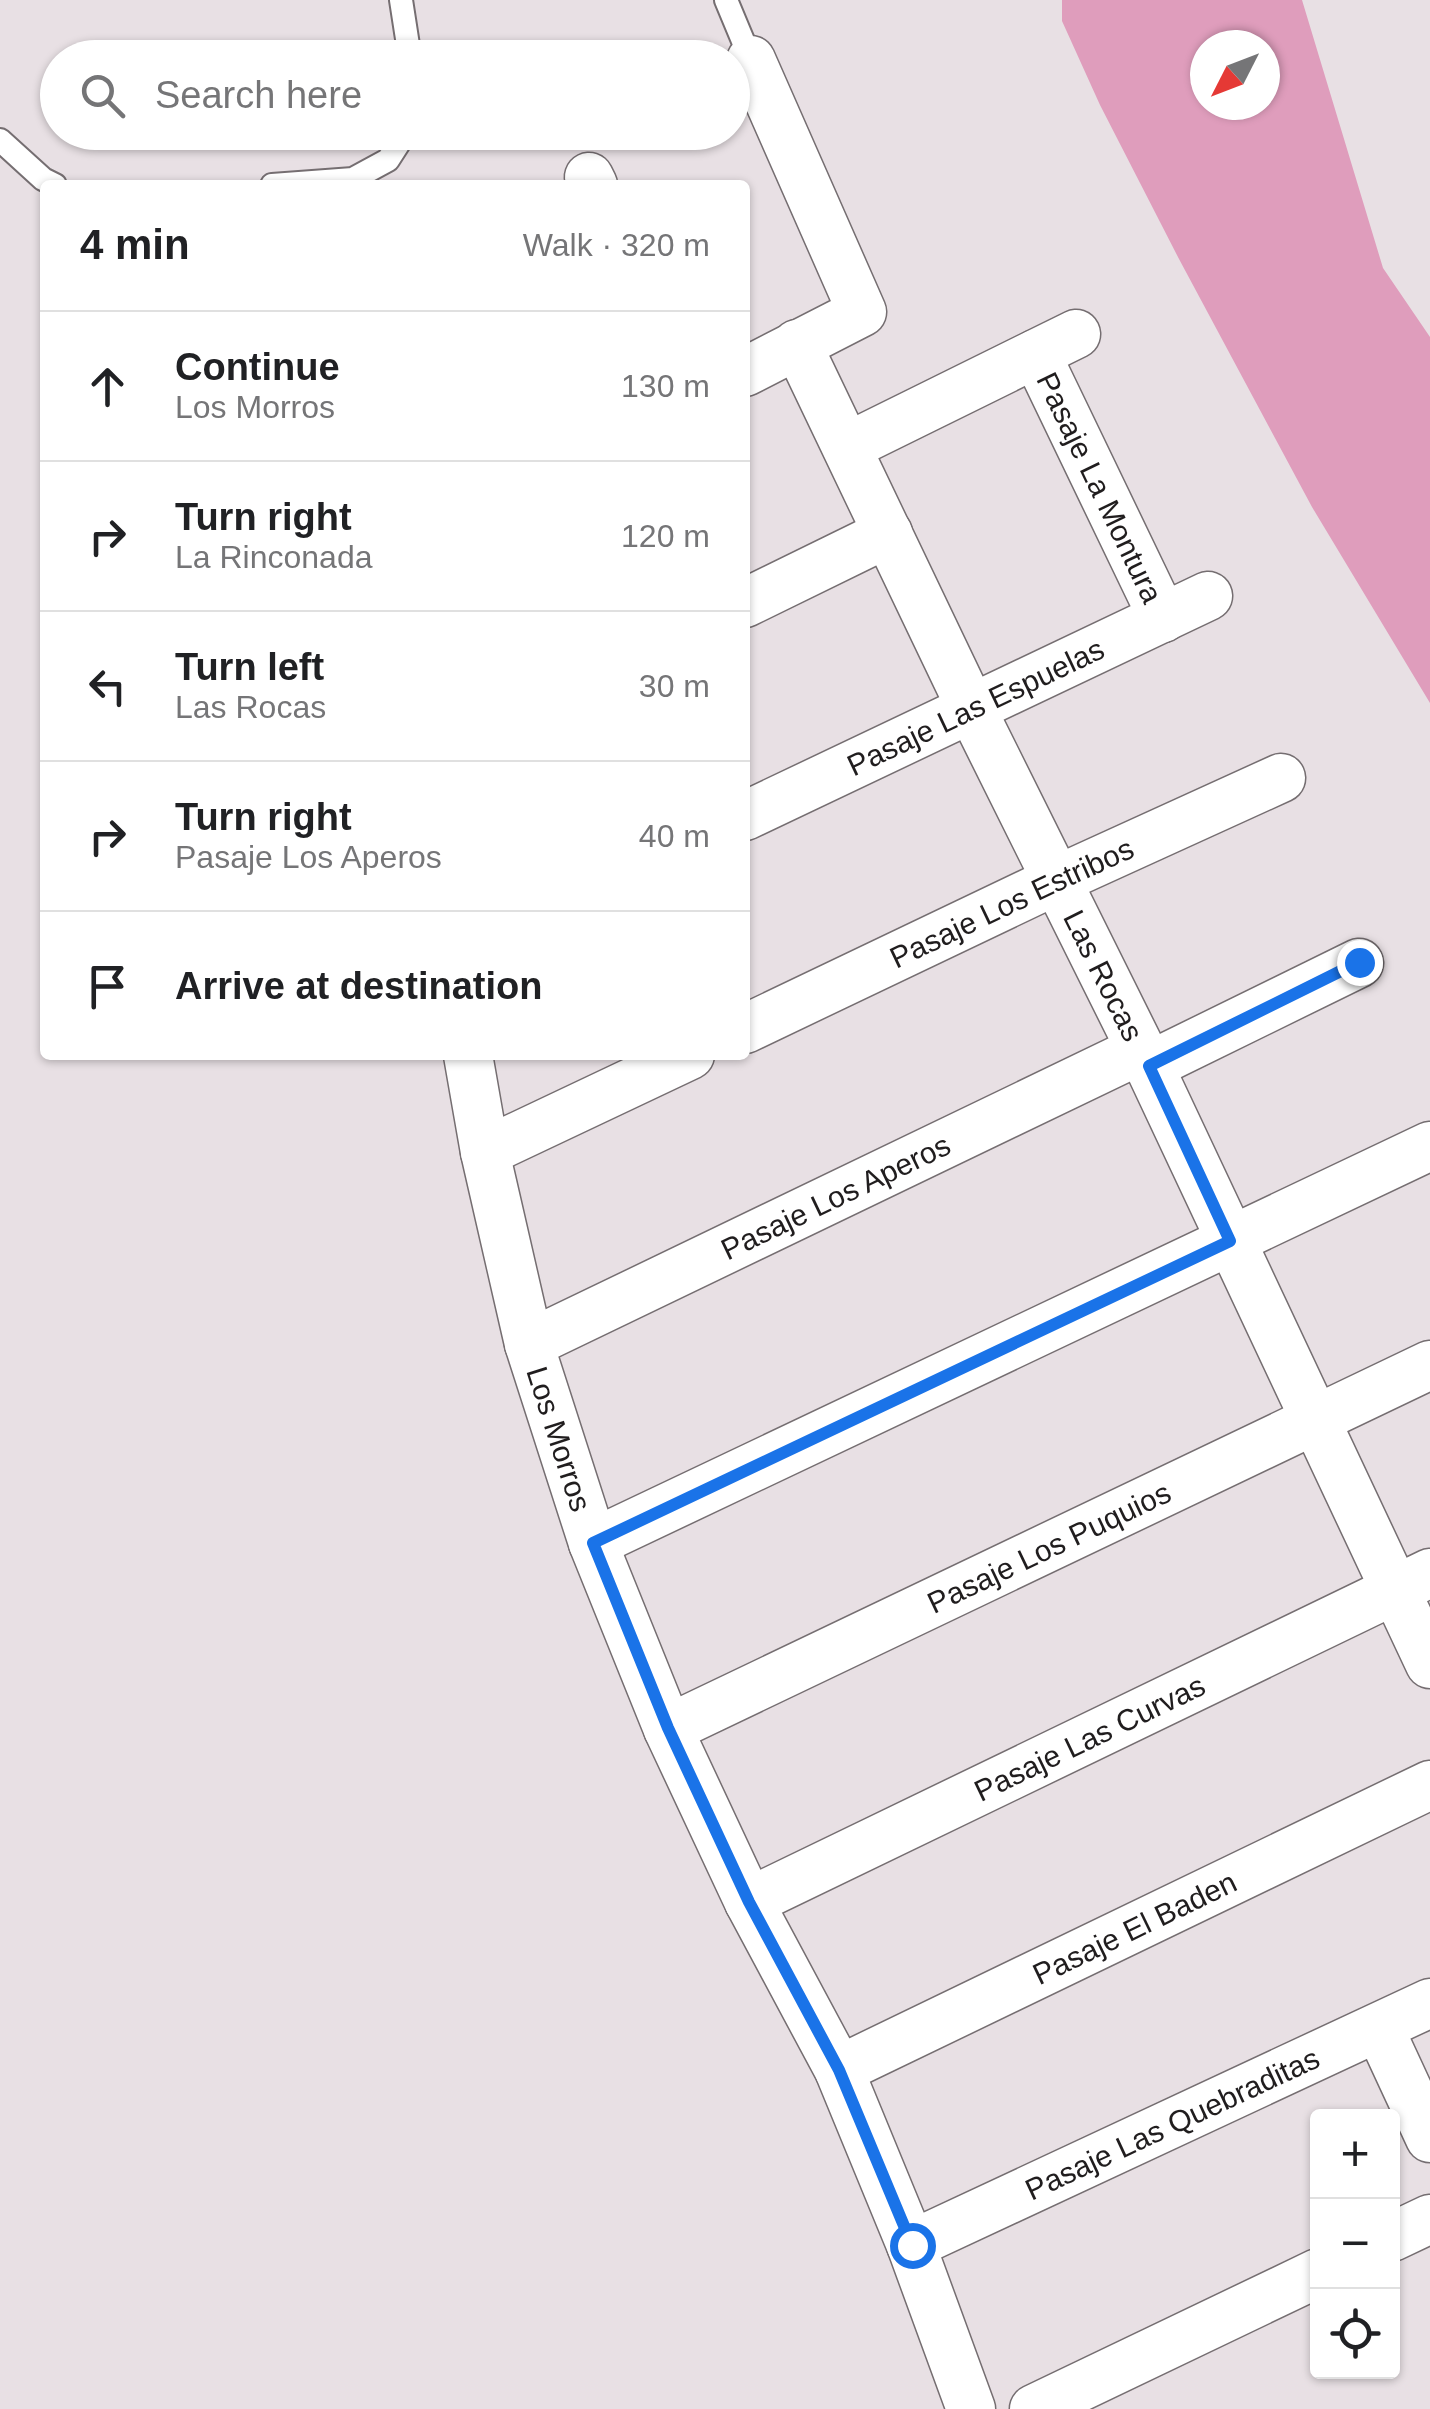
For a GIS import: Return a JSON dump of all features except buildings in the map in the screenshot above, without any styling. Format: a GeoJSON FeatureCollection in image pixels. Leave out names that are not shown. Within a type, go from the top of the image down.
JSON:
{"type":"FeatureCollection","features":[{"type":"Feature","properties":{"kind":"street"},"geometry":{"type":"LineString","coordinates":[[750,60],[862,312],[750,369]]}},
{"type":"Feature","properties":{"kind":"street","name":"Las Rocas"},"geometry":{"type":"LineString","coordinates":[[797,344],[972,710],[1145,1058],[1314,1420],[1412,1581],[1430,1664]]}},
{"type":"Feature","properties":{"kind":"street","name":"Pasaje La Montura"},"geometry":{"type":"LineString","coordinates":[[847,448],[1056,344],[1163,618]]}},
{"type":"Feature","properties":{"kind":"street"},"geometry":{"type":"LineString","coordinates":[[750,601],[888,533]]}},
{"type":"Feature","properties":{"kind":"street","name":"Pasaje Las Espuelas"},"geometry":{"type":"LineString","coordinates":[[750,814],[1208,596]]}},
{"type":"Feature","properties":{"kind":"street","name":"Pasaje Los Estribos"},"geometry":{"type":"LineString","coordinates":[[750,1027],[1281,778]]}},
{"type":"Feature","properties":{"kind":"street","name":"Pasaje Los Aperos"},"geometry":{"type":"LineString","coordinates":[[529,1344],[1359,962]]}},
{"type":"Feature","properties":{"kind":"street","name":"Los Morros"},"geometry":{"type":"LineString","coordinates":[[469,1060],[529,1344],[593,1543],[668,1728],[749,1902],[839,2070],[912,2245],[971,2409]]}},
{"type":"Feature","properties":{"kind":"street"},"geometry":{"type":"LineString","coordinates":[[486,1152],[679,1060]]}},
{"type":"Feature","properties":{"kind":"street"},"geometry":{"type":"LineString","coordinates":[[593,1543],[1430,1146]]}},
{"type":"Feature","properties":{"kind":"street","name":"Pasaje Los Puquios"},"geometry":{"type":"LineString","coordinates":[[668,1728],[1430,1364]]}},
{"type":"Feature","properties":{"kind":"street","name":"Pasaje Las Curvas"},"geometry":{"type":"LineString","coordinates":[[749,1902],[1412,1581]]}},
{"type":"Feature","properties":{"kind":"street","name":"Pasaje El Baden"},"geometry":{"type":"LineString","coordinates":[[839,2070],[1430,1785]]}},
{"type":"Feature","properties":{"kind":"street","name":"Pasaje Las Quebraditas"},"geometry":{"type":"LineString","coordinates":[[912,2245],[1430,2002]]}},
{"type":"Feature","properties":{"kind":"street"},"geometry":{"type":"LineString","coordinates":[[1379,2028],[1430,2138]]}},
{"type":"Feature","properties":{"kind":"street"},"geometry":{"type":"LineString","coordinates":[[1400,2233],[1430,2219]]}},
{"type":"Feature","properties":{"kind":"street"},"geometry":{"type":"LineString","coordinates":[[1034,2409],[1310,2277]]}},
{"type":"Feature","properties":{"kind":"lane"},"geometry":{"type":"LineString","coordinates":[[401,0],[407,40]]}},
{"type":"Feature","properties":{"kind":"lane"},"geometry":{"type":"LineString","coordinates":[[726,0],[742,40]]}},
{"type":"Feature","properties":{"kind":"lane"},"geometry":{"type":"LineString","coordinates":[[0,140],[45,180]]}},
{"type":"Feature","properties":{"kind":"lane"},"geometry":{"type":"LineString","coordinates":[[340,180],[353,179],[388,160],[394,150]]}},
{"type":"Feature","properties":{"kind":"shaded area"},"geometry":{"type":"Polygon","coordinates":[[[1062,0],[1302,0],[1383,268],[1430,337],[1430,703],[1312,507],[1100,105],[1062,21],[1062,0]]]}},
{"type":"Feature","properties":{"kind":"route"},"geometry":{"type":"LineString","coordinates":[[912,2245],[839,2070],[749,1902],[668,1728],[593,1543],[1230,1241],[1149,1066],[1359,962]]}}]}
